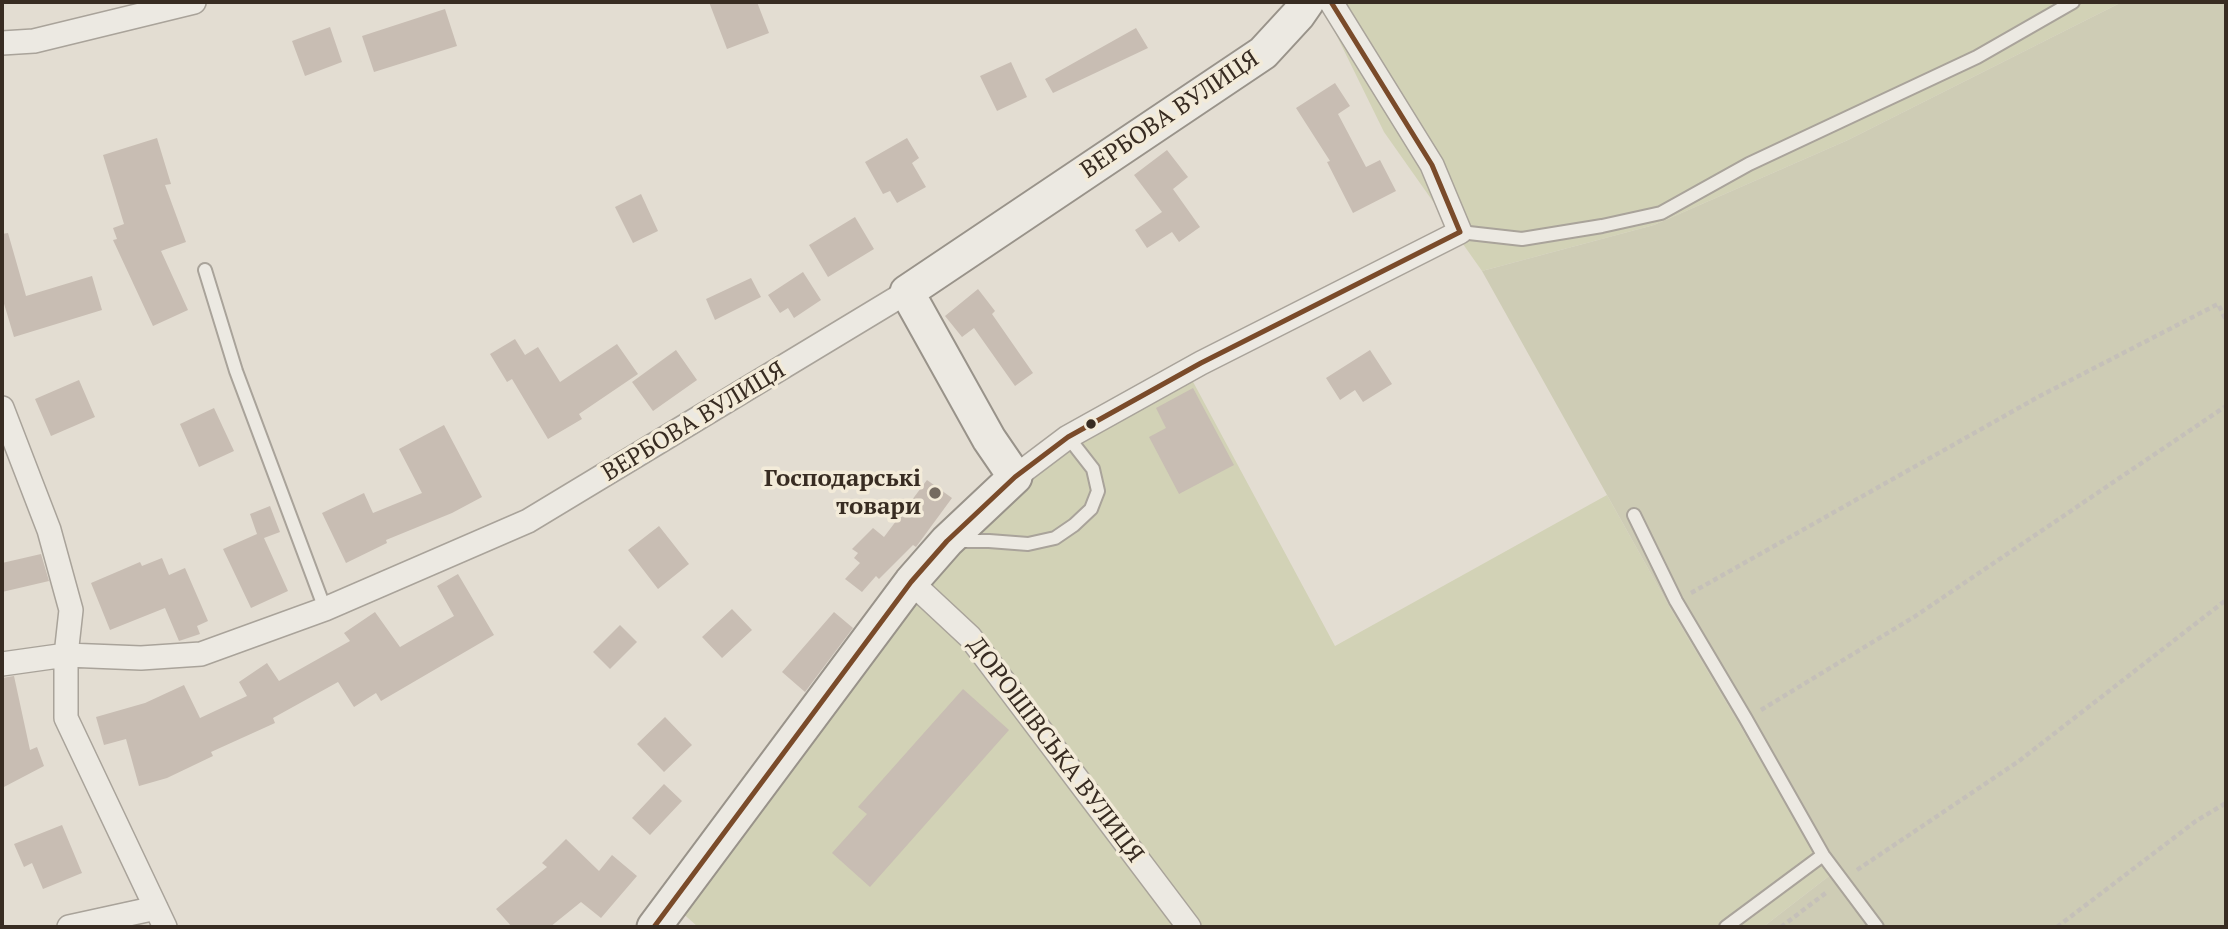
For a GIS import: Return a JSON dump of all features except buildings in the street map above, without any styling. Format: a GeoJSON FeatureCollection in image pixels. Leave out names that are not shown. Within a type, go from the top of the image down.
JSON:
{"type":"FeatureCollection","features":[{"type":"Feature","properties":{"kind":"street"},"geometry":{"type":"LineString","coordinates":[[2,43],[34,41],[194,2]]}},
{"type":"Feature","properties":{"kind":"street","name":"ВЕРБОВА ВУЛИЦЯ"},"geometry":{"type":"LineString","coordinates":[[2,664],[66,655],[141,658],[201,654],[325,609],[528,522],[907,292],[1263,53],[1307,2]]}},
{"type":"Feature","properties":{"kind":"street"},"geometry":{"type":"LineString","coordinates":[[654,927],[911,582],[947,541],[1015,477],[1068,437],[1201,363],[1460,232],[1432,165],[1331,2]]}},
{"type":"Feature","properties":{"kind":"street"},"geometry":{"type":"LineString","coordinates":[[907,292],[989,439],[1015,477]]}},
{"type":"Feature","properties":{"kind":"street"},"geometry":{"type":"LineString","coordinates":[[2,408],[49,530],[71,610],[66,655],[66,718],[160,918],[69,927]]}},
{"type":"Feature","properties":{"kind":"street","name":"ДОРОШІВСЬКА ВУЛИЦЯ"},"geometry":{"type":"LineString","coordinates":[[911,582],[970,637],[1189,927]]}},
{"type":"Feature","properties":{"kind":"lane"},"geometry":{"type":"LineString","coordinates":[[1460,232],[1522,239],[1661,214],[1749,164],[1977,57],[2074,2]]}},
{"type":"Feature","properties":{"kind":"lane"},"geometry":{"type":"LineString","coordinates":[[205,270],[236,371],[325,609]]}},
{"type":"Feature","properties":{"kind":"lane"},"geometry":{"type":"LineString","coordinates":[[947,541],[1027,544],[1055,538],[1073,526],[1091,509],[1098,491],[1093,469],[1068,437]]}},
{"type":"Feature","properties":{"kind":"lane"},"geometry":{"type":"LineString","coordinates":[[1634,515],[1676,601],[1823,855],[1877,927]]}},
{"type":"Feature","properties":{"kind":"lane"},"geometry":{"type":"LineString","coordinates":[[1726,927],[1823,855]]}},
{"type":"Feature","properties":{"kind":"path"},"geometry":{"type":"LineString","coordinates":[[1676,601],[2038,397],[2218,304],[2226,320]]}},
{"type":"Feature","properties":{"kind":"path"},"geometry":{"type":"LineString","coordinates":[[1746,719],[1914,617],[2226,406]]}},
{"type":"Feature","properties":{"kind":"path"},"geometry":{"type":"LineString","coordinates":[[1781,927],[1843,880],[2019,761],[2226,600]]}},
{"type":"Feature","properties":{"kind":"path"},"geometry":{"type":"LineString","coordinates":[[2057,927],[2196,821],[2226,803]]}},
{"type":"Feature","properties":{"kind":"green space"},"geometry":{"type":"Polygon","coordinates":[[[1323,2],[2122,2],[1848,140],[1654,225],[1482,271],[1384,132],[1329,20],[1323,2]]]}},
{"type":"Feature","properties":{"kind":"green space"},"geometry":{"type":"Polygon","coordinates":[[[1191,378],[1335,646],[1607,495],[1669,606],[1829,876],[1763,927],[698,927],[668,900],[998,480],[1191,378]]]}},
{"type":"Feature","properties":{"kind":"shaded area"},"geometry":{"type":"Polygon","coordinates":[[[2122,2],[2226,2],[2226,927],[1763,927],[1829,876],[1669,606],[1482,271],[1654,225],[1848,140],[2122,2]]]}},
{"type":"Feature","properties":{"kind":"transit line"},"geometry":{"type":"LineString","coordinates":[[654,927],[911,582],[947,541],[1015,477],[1068,437],[1201,363],[1460,232],[1432,165],[1331,2]]}},
{"type":"Feature","properties":{"kind":"place","name":"Господарські товари"},"geometry":{"type":"Point","coordinates":[935,493]}}]}
